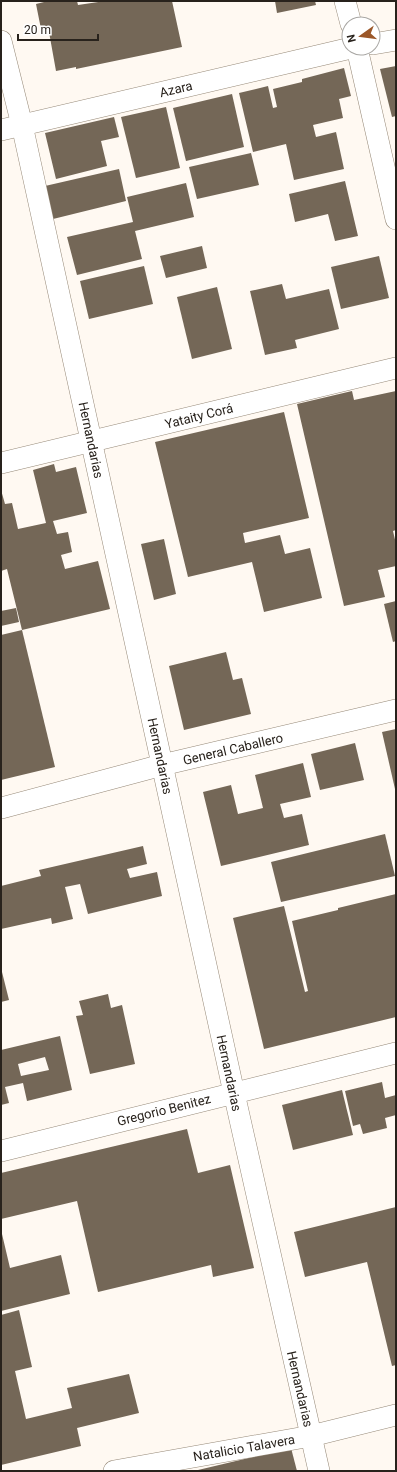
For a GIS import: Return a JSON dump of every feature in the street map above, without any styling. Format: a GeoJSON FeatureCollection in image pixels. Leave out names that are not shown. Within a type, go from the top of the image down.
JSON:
{"type":"FeatureCollection","features":[{"type":"Feature","properties":{"kind":"street"},"geometry":{"type":"LineString","coordinates":[[345,1],[349,16]]}},
{"type":"Feature","properties":{"kind":"street"},"geometry":{"type":"LineString","coordinates":[[381,43],[396,40]]}},
{"type":"Feature","properties":{"kind":"street","name":"Hernandarias"},"geometry":{"type":"LineString","coordinates":[[1,41],[22,125],[234,1093],[319,1471]]}},
{"type":"Feature","properties":{"kind":"street","name":"Azara"},"geometry":{"type":"LineString","coordinates":[[1,130],[341,50]]}},
{"type":"Feature","properties":{"kind":"street"},"geometry":{"type":"LineString","coordinates":[[359,56],[396,219]]}},
{"type":"Feature","properties":{"kind":"street","name":"Yataity Corá"},"geometry":{"type":"LineString","coordinates":[[1,463],[396,368]]}},
{"type":"Feature","properties":{"kind":"street","name":"General Caballero"},"geometry":{"type":"LineString","coordinates":[[1,808],[162,765],[396,710]]}},
{"type":"Feature","properties":{"kind":"street","name":"Gregorio Benitez"},"geometry":{"type":"LineString","coordinates":[[1,1151],[396,1053]]}},
{"type":"Feature","properties":{"kind":"street","name":"Natalicio Talavera"},"geometry":{"type":"LineString","coordinates":[[114,1471],[311,1436],[396,1415]]}},
{"type":"Feature","properties":{"kind":"building"},"geometry":{"type":"Polygon","coordinates":[[[48,1],[77,1],[78,5],[105,1],[172,1],[182,47],[76,69],[76,67],[56,71],[49,32],[42,34],[36,4],[48,1]]]}},
{"type":"Feature","properties":{"kind":"building"},"geometry":{"type":"Polygon","coordinates":[[[275,1],[315,1],[316,5],[277,13],[275,1]]]}},
{"type":"Feature","properties":{"kind":"building"},"geometry":{"type":"Polygon","coordinates":[[[396,66],[396,116],[392,117],[380,69],[396,66]]]}},
{"type":"Feature","properties":{"kind":"building"},"geometry":{"type":"Polygon","coordinates":[[[344,68],[351,96],[339,99],[343,118],[313,125],[316,137],[336,132],[344,169],[294,180],[286,144],[253,152],[239,93],[268,86],[273,108],[277,107],[273,89],[302,82],[302,79],[344,68]]]}},
{"type":"Feature","properties":{"kind":"building"},"geometry":{"type":"Polygon","coordinates":[[[232,94],[244,147],[186,161],[173,108],[232,94]]]}},
{"type":"Feature","properties":{"kind":"building"},"geometry":{"type":"Polygon","coordinates":[[[166,107],[180,168],[136,178],[121,117],[166,107]]]}},
{"type":"Feature","properties":{"kind":"building"},"geometry":{"type":"Polygon","coordinates":[[[114,117],[119,137],[101,141],[107,166],[56,179],[45,133],[114,117]]]}},
{"type":"Feature","properties":{"kind":"building"},"geometry":{"type":"Polygon","coordinates":[[[251,153],[259,185],[197,199],[189,167],[251,153]]]}},
{"type":"Feature","properties":{"kind":"building"},"geometry":{"type":"Polygon","coordinates":[[[119,169],[126,201],[53,219],[45,186],[119,169]]]}},
{"type":"Feature","properties":{"kind":"building"},"geometry":{"type":"Polygon","coordinates":[[[345,181],[358,236],[335,241],[328,214],[295,222],[289,194],[345,181]]]}},
{"type":"Feature","properties":{"kind":"building"},"geometry":{"type":"Polygon","coordinates":[[[186,183],[194,217],[135,231],[142,259],[77,275],[67,237],[133,222],[127,197],[186,183]]]}},
{"type":"Feature","properties":{"kind":"building"},"geometry":{"type":"Polygon","coordinates":[[[202,246],[207,268],[166,278],[160,256],[202,246]]]}},
{"type":"Feature","properties":{"kind":"building"},"geometry":{"type":"Polygon","coordinates":[[[379,256],[389,298],[341,309],[331,267],[379,256]]]}},
{"type":"Feature","properties":{"kind":"building"},"geometry":{"type":"Polygon","coordinates":[[[144,266],[153,304],[89,319],[80,281],[144,266]]]}},
{"type":"Feature","properties":{"kind":"building"},"geometry":{"type":"Polygon","coordinates":[[[282,284],[286,299],[329,289],[339,329],[295,340],[297,348],[265,355],[250,291],[282,284]]]}},
{"type":"Feature","properties":{"kind":"building"},"geometry":{"type":"Polygon","coordinates":[[[217,287],[232,349],[192,359],[177,297],[217,287]]]}},
{"type":"Feature","properties":{"kind":"building"},"geometry":{"type":"Polygon","coordinates":[[[352,391],[354,400],[396,391],[396,530],[393,531],[396,544],[396,566],[378,570],[385,597],[344,606],[297,404],[352,391]]]}},
{"type":"Feature","properties":{"kind":"building"},"geometry":{"type":"Polygon","coordinates":[[[284,412],[309,518],[243,533],[245,543],[280,535],[285,554],[310,548],[322,598],[264,612],[252,562],[188,577],[155,442],[284,412]]]}},
{"type":"Feature","properties":{"kind":"building"},"geometry":{"type":"Polygon","coordinates":[[[54,464],[56,472],[76,467],[87,513],[53,521],[57,534],[68,532],[72,552],[61,555],[65,569],[98,561],[110,609],[22,630],[7,569],[1,571],[1,490],[5,504],[12,503],[18,529],[46,523],[33,470],[54,464]]]}},
{"type":"Feature","properties":{"kind":"building"},"geometry":{"type":"Polygon","coordinates":[[[164,539],[176,594],[154,600],[141,544],[164,539]]]}},
{"type":"Feature","properties":{"kind":"building"},"geometry":{"type":"Polygon","coordinates":[[[396,601],[396,641],[393,642],[384,604],[396,601]]]}},
{"type":"Feature","properties":{"kind":"building"},"geometry":{"type":"Polygon","coordinates":[[[16,608],[19,622],[1,626],[1,611],[16,608]]]}},
{"type":"Feature","properties":{"kind":"building"},"geometry":{"type":"Polygon","coordinates":[[[22,630],[55,767],[1,780],[1,635],[22,630]]]}},
{"type":"Feature","properties":{"kind":"building"},"geometry":{"type":"Polygon","coordinates":[[[226,652],[233,680],[242,678],[251,714],[184,730],[169,666],[226,652]]]}},
{"type":"Feature","properties":{"kind":"building"},"geometry":{"type":"Polygon","coordinates":[[[396,729],[396,789],[395,789],[382,732],[396,729]]]}},
{"type":"Feature","properties":{"kind":"building"},"geometry":{"type":"Polygon","coordinates":[[[355,743],[364,780],[320,790],[311,754],[355,743]]]}},
{"type":"Feature","properties":{"kind":"building"},"geometry":{"type":"Polygon","coordinates":[[[303,763],[311,797],[280,804],[284,818],[302,814],[309,845],[221,866],[203,792],[231,785],[238,814],[263,808],[255,775],[303,763]]]}},
{"type":"Feature","properties":{"kind":"building"},"geometry":{"type":"Polygon","coordinates":[[[385,834],[395,876],[281,902],[271,862],[385,834]]]}},
{"type":"Feature","properties":{"kind":"building"},"geometry":{"type":"Polygon","coordinates":[[[143,846],[147,864],[127,869],[130,878],[157,872],[162,896],[88,914],[80,884],[65,887],[73,919],[52,924],[51,918],[1,929],[1,886],[41,876],[39,870],[143,846]]]}},
{"type":"Feature","properties":{"kind":"building"},"geometry":{"type":"Polygon","coordinates":[[[396,894],[396,1017],[264,1049],[233,918],[284,906],[305,992],[308,991],[292,921],[396,894]]]}},
{"type":"Feature","properties":{"kind":"building"},"geometry":{"type":"Polygon","coordinates":[[[1,968],[9,1000],[1,1002],[1,968]]]}},
{"type":"Feature","properties":{"kind":"building"},"geometry":{"type":"Polygon","coordinates":[[[108,994],[111,1008],[122,1005],[135,1064],[90,1074],[76,1016],[83,1015],[79,1001],[108,994]]]}},
{"type":"Feature","properties":{"kind":"building"},"geometry":{"type":"Polygon","coordinates":[[[60,1036],[72,1090],[27,1101],[23,1083],[5,1087],[9,1103],[1,1105],[1,1050],[60,1036]],[[45,1057],[18,1064],[21,1076],[49,1070],[45,1057]]]}},
{"type":"Feature","properties":{"kind":"building"},"geometry":{"type":"Polygon","coordinates":[[[382,1082],[385,1098],[396,1095],[396,1115],[385,1118],[387,1128],[363,1134],[360,1124],[353,1126],[345,1091],[382,1082]]]}},
{"type":"Feature","properties":{"kind":"building"},"geometry":{"type":"Polygon","coordinates":[[[342,1090],[353,1135],[293,1150],[282,1105],[342,1090]]]}},
{"type":"Feature","properties":{"kind":"building"},"geometry":{"type":"Polygon","coordinates":[[[187,1129],[198,1173],[230,1165],[254,1268],[213,1277],[211,1265],[98,1292],[77,1201],[1,1219],[1,1173],[187,1129]]]}},
{"type":"Feature","properties":{"kind":"building"},"geometry":{"type":"Polygon","coordinates":[[[396,1207],[396,1365],[392,1366],[367,1262],[305,1277],[294,1232],[396,1207]]]}},
{"type":"Feature","properties":{"kind":"building"},"geometry":{"type":"Polygon","coordinates":[[[2,1234],[10,1268],[61,1255],[70,1294],[1,1311],[2,1234]]]}},
{"type":"Feature","properties":{"kind":"building"},"geometry":{"type":"Polygon","coordinates":[[[19,1310],[32,1367],[15,1371],[26,1419],[72,1408],[67,1388],[129,1374],[139,1413],[77,1428],[81,1446],[1,1465],[1,1315],[19,1310]]]}},
{"type":"Feature","properties":{"kind":"building"},"geometry":{"type":"Polygon","coordinates":[[[291,1448],[297,1471],[198,1471],[198,1470],[291,1448]]]}}]}
